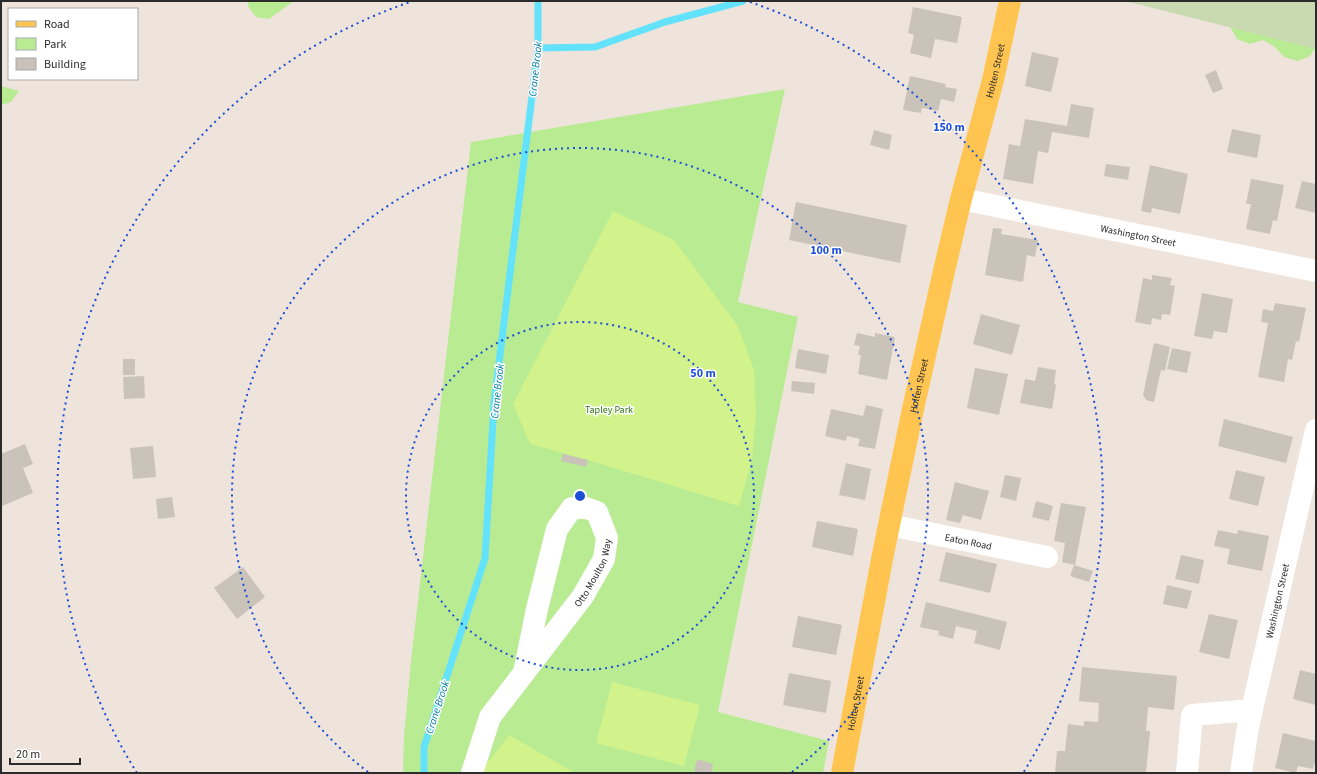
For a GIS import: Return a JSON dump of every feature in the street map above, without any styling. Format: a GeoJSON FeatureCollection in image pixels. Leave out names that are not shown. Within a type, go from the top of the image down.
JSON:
{"type":"FeatureCollection","features":[{"type":"Feature","properties":{"kind":"main road","name":"Holten Street"},"geometry":{"type":"LineString","coordinates":[[842,773],[846,746],[913,409],[961,199],[993,80],[1010,1]]}},
{"type":"Feature","properties":{"kind":"street","name":"Washington Street"},"geometry":{"type":"LineString","coordinates":[[961,199],[1316,271]]}},
{"type":"Feature","properties":{"kind":"street","name":"Washington Street"},"geometry":{"type":"LineString","coordinates":[[1241,773],[1248,727],[1316,430]]}},
{"type":"Feature","properties":{"kind":"street","name":"Otto Moulton Way"},"geometry":{"type":"LineString","coordinates":[[472,773],[490,717],[524,673],[583,596],[604,559],[607,538],[597,512],[586,508],[572,508],[557,529],[537,609],[524,673]]}},
{"type":"Feature","properties":{"kind":"street","name":"Eaton Road"},"geometry":{"type":"LineString","coordinates":[[890,525],[1047,557]]}},
{"type":"Feature","properties":{"kind":"street"},"geometry":{"type":"LineString","coordinates":[[1187,773],[1192,715],[1252,710]]}},
{"type":"Feature","properties":{"kind":"green space"},"geometry":{"type":"Polygon","coordinates":[[[248,1],[294,1],[269,19],[256,17],[248,6],[248,1]]]}},
{"type":"Feature","properties":{"kind":"green space"},"geometry":{"type":"Polygon","coordinates":[[[1125,1],[1316,1],[1316,49],[1129,2],[1125,1]]]}},
{"type":"Feature","properties":{"kind":"green space"},"geometry":{"type":"Polygon","coordinates":[[[1316,1],[1316,47],[1310,56],[1298,61],[1284,57],[1275,47],[1263,40],[1250,44],[1237,39],[1224,16],[1316,1]]]}},
{"type":"Feature","properties":{"kind":"green space"},"geometry":{"type":"Polygon","coordinates":[[[1,86],[19,91],[11,102],[1,105],[1,86]]]}},
{"type":"Feature","properties":{"kind":"green space","name":"Tapley Park"},"geometry":{"type":"Polygon","coordinates":[[[785,89],[738,302],[798,317],[718,712],[829,741],[823,773],[403,773],[404,736],[411,661],[471,142],[785,89]]]}},
{"type":"Feature","properties":{"kind":"green space"},"geometry":{"type":"Polygon","coordinates":[[[613,211],[674,240],[738,326],[754,370],[756,415],[752,460],[739,506],[530,444],[513,404],[613,211]]]}},
{"type":"Feature","properties":{"kind":"green space"},"geometry":{"type":"Polygon","coordinates":[[[612,682],[700,705],[684,766],[596,743],[612,682]]]}},
{"type":"Feature","properties":{"kind":"green space"},"geometry":{"type":"Polygon","coordinates":[[[509,735],[575,773],[480,773],[509,735]]]}},
{"type":"Feature","properties":{"kind":"building"},"geometry":{"type":"Polygon","coordinates":[[[913,7],[962,17],[957,43],[935,39],[931,58],[910,53],[914,35],[908,33],[913,7]]]}},
{"type":"Feature","properties":{"kind":"building"},"geometry":{"type":"Polygon","coordinates":[[[1032,52],[1059,58],[1051,92],[1025,86],[1032,52]]]}},
{"type":"Feature","properties":{"kind":"building"},"geometry":{"type":"Polygon","coordinates":[[[1216,70],[1223,89],[1213,93],[1205,75],[1216,70]]]}},
{"type":"Feature","properties":{"kind":"building"},"geometry":{"type":"Polygon","coordinates":[[[910,76],[946,84],[945,87],[957,89],[954,102],[941,99],[938,111],[922,108],[921,113],[903,110],[910,76]]]}},
{"type":"Feature","properties":{"kind":"building"},"geometry":{"type":"Polygon","coordinates":[[[1071,104],[1094,108],[1089,138],[1052,132],[1048,153],[1038,151],[1033,184],[1003,179],[1009,144],[1020,146],[1025,119],[1067,126],[1071,104]]]}},
{"type":"Feature","properties":{"kind":"building"},"geometry":{"type":"Polygon","coordinates":[[[1232,129],[1261,135],[1257,158],[1227,152],[1232,129]]]}},
{"type":"Feature","properties":{"kind":"building"},"geometry":{"type":"Polygon","coordinates":[[[874,130],[892,135],[889,150],[870,145],[874,130]]]}},
{"type":"Feature","properties":{"kind":"building"},"geometry":{"type":"Polygon","coordinates":[[[1106,164],[1130,167],[1128,180],[1104,176],[1106,164]]]}},
{"type":"Feature","properties":{"kind":"building"},"geometry":{"type":"Polygon","coordinates":[[[1150,165],[1188,174],[1180,214],[1152,208],[1151,213],[1141,211],[1150,165]]]}},
{"type":"Feature","properties":{"kind":"building"},"geometry":{"type":"Polygon","coordinates":[[[1251,179],[1284,185],[1277,221],[1273,220],[1270,234],[1246,229],[1251,204],[1246,204],[1251,179]]]}},
{"type":"Feature","properties":{"kind":"building"},"geometry":{"type":"Polygon","coordinates":[[[1302,181],[1316,184],[1316,213],[1295,208],[1302,181]]]}},
{"type":"Feature","properties":{"kind":"building"},"geometry":{"type":"Polygon","coordinates":[[[796,202],[907,225],[900,263],[789,240],[796,202]]]}},
{"type":"Feature","properties":{"kind":"building"},"geometry":{"type":"Polygon","coordinates":[[[993,228],[1002,229],[1001,234],[1038,240],[1035,257],[1027,255],[1023,282],[985,275],[993,228]]]}},
{"type":"Feature","properties":{"kind":"building"},"geometry":{"type":"Polygon","coordinates":[[[1152,275],[1172,278],[1170,285],[1175,286],[1170,315],[1162,314],[1161,320],[1152,318],[1151,325],[1135,322],[1143,278],[1152,280],[1152,275]]]}},
{"type":"Feature","properties":{"kind":"building"},"geometry":{"type":"Polygon","coordinates":[[[1202,293],[1233,299],[1227,333],[1214,331],[1212,339],[1194,336],[1202,293]]]}},
{"type":"Feature","properties":{"kind":"building"},"geometry":{"type":"Polygon","coordinates":[[[1275,303],[1306,308],[1299,342],[1296,341],[1292,360],[1288,359],[1284,382],[1258,377],[1268,323],[1261,322],[1263,309],[1273,311],[1275,303]]]}},
{"type":"Feature","properties":{"kind":"building"},"geometry":{"type":"Polygon","coordinates":[[[981,314],[1020,325],[1012,355],[973,344],[981,314]]]}},
{"type":"Feature","properties":{"kind":"building"},"geometry":{"type":"Polygon","coordinates":[[[857,333],[875,337],[875,333],[895,337],[887,380],[858,374],[861,355],[858,355],[860,346],[854,345],[857,333]]]}},
{"type":"Feature","properties":{"kind":"building"},"geometry":{"type":"Polygon","coordinates":[[[1154,343],[1170,347],[1165,371],[1161,370],[1154,402],[1146,400],[1143,395],[1154,343]]]}},
{"type":"Feature","properties":{"kind":"building"},"geometry":{"type":"Polygon","coordinates":[[[1172,348],[1191,352],[1187,373],[1167,369],[1172,348]]]}},
{"type":"Feature","properties":{"kind":"building"},"geometry":{"type":"Polygon","coordinates":[[[798,349],[829,355],[826,374],[795,368],[798,349]]]}},
{"type":"Feature","properties":{"kind":"building"},"geometry":{"type":"Polygon","coordinates":[[[123,359],[135,359],[135,375],[123,375],[123,359]]]}},
{"type":"Feature","properties":{"kind":"building"},"geometry":{"type":"Polygon","coordinates":[[[1038,367],[1056,370],[1054,384],[1056,385],[1052,409],[1020,403],[1025,379],[1035,381],[1038,367]]]}},
{"type":"Feature","properties":{"kind":"building"},"geometry":{"type":"Polygon","coordinates":[[[975,368],[1008,374],[999,415],[967,408],[975,368]]]}},
{"type":"Feature","properties":{"kind":"building"},"geometry":{"type":"Polygon","coordinates":[[[144,376],[145,398],[124,399],[123,377],[144,376]]]}},
{"type":"Feature","properties":{"kind":"building"},"geometry":{"type":"Polygon","coordinates":[[[792,381],[815,383],[814,394],[791,391],[792,381]]]}},
{"type":"Feature","properties":{"kind":"building"},"geometry":{"type":"Polygon","coordinates":[[[866,405],[883,409],[875,449],[858,446],[860,439],[847,436],[846,441],[825,436],[831,409],[863,416],[866,405]]]}},
{"type":"Feature","properties":{"kind":"building"},"geometry":{"type":"Polygon","coordinates":[[[1224,419],[1293,437],[1286,463],[1218,446],[1224,419]]]}},
{"type":"Feature","properties":{"kind":"building"},"geometry":{"type":"Polygon","coordinates":[[[25,444],[33,464],[23,468],[33,493],[2,506],[1,454],[25,444]]]}},
{"type":"Feature","properties":{"kind":"building"},"geometry":{"type":"Polygon","coordinates":[[[153,446],[156,477],[133,479],[130,448],[153,446]]]}},
{"type":"Feature","properties":{"kind":"building"},"geometry":{"type":"Polygon","coordinates":[[[563,454],[588,460],[586,467],[561,461],[563,454]]]}},
{"type":"Feature","properties":{"kind":"building"},"geometry":{"type":"Polygon","coordinates":[[[846,463],[871,469],[865,500],[839,495],[846,463]]]}},
{"type":"Feature","properties":{"kind":"building"},"geometry":{"type":"Polygon","coordinates":[[[1236,470],[1265,477],[1258,506],[1229,499],[1236,470]]]}},
{"type":"Feature","properties":{"kind":"building"},"geometry":{"type":"Polygon","coordinates":[[[1005,475],[1021,478],[1016,501],[1000,497],[1005,475]]]}},
{"type":"Feature","properties":{"kind":"building"},"geometry":{"type":"Polygon","coordinates":[[[955,482],[989,491],[981,520],[963,515],[960,523],[946,520],[955,482]]]}},
{"type":"Feature","properties":{"kind":"building"},"geometry":{"type":"Polygon","coordinates":[[[172,497],[175,517],[158,519],[156,499],[172,497]]]}},
{"type":"Feature","properties":{"kind":"building"},"geometry":{"type":"Polygon","coordinates":[[[1036,501],[1053,506],[1049,521],[1032,517],[1036,501]]]}},
{"type":"Feature","properties":{"kind":"building"},"geometry":{"type":"Polygon","coordinates":[[[1061,503],[1086,507],[1075,565],[1062,562],[1065,543],[1054,541],[1061,503]]]}},
{"type":"Feature","properties":{"kind":"building"},"geometry":{"type":"Polygon","coordinates":[[[817,521],[858,529],[853,556],[812,547],[817,521]]]}},
{"type":"Feature","properties":{"kind":"building"},"geometry":{"type":"Polygon","coordinates":[[[1218,530],[1237,534],[1238,530],[1269,536],[1262,571],[1227,564],[1230,549],[1214,546],[1218,530]]]}},
{"type":"Feature","properties":{"kind":"building"},"geometry":{"type":"Polygon","coordinates":[[[946,552],[997,564],[990,593],[939,581],[946,552]]]}},
{"type":"Feature","properties":{"kind":"building"},"geometry":{"type":"Polygon","coordinates":[[[1181,555],[1204,560],[1199,584],[1175,579],[1181,555]]]}},
{"type":"Feature","properties":{"kind":"building"},"geometry":{"type":"Polygon","coordinates":[[[1074,565],[1093,571],[1089,582],[1070,576],[1074,565]]]}},
{"type":"Feature","properties":{"kind":"building"},"geometry":{"type":"Polygon","coordinates":[[[243,567],[265,597],[237,619],[214,588],[243,567]]]}},
{"type":"Feature","properties":{"kind":"building"},"geometry":{"type":"Polygon","coordinates":[[[1167,585],[1192,591],[1187,609],[1163,604],[1167,585]]]}},
{"type":"Feature","properties":{"kind":"building"},"geometry":{"type":"Polygon","coordinates":[[[926,602],[1007,622],[1000,650],[974,643],[977,631],[956,626],[953,639],[938,635],[939,631],[920,627],[926,602]]]}},
{"type":"Feature","properties":{"kind":"building"},"geometry":{"type":"Polygon","coordinates":[[[1209,614],[1238,620],[1229,659],[1199,652],[1209,614]]]}},
{"type":"Feature","properties":{"kind":"building"},"geometry":{"type":"Polygon","coordinates":[[[798,616],[842,625],[836,655],[792,647],[798,616]]]}},
{"type":"Feature","properties":{"kind":"building"},"geometry":{"type":"Polygon","coordinates":[[[1082,667],[1177,676],[1174,710],[1148,707],[1146,731],[1150,731],[1146,773],[1055,773],[1057,751],[1065,751],[1068,724],[1084,726],[1084,721],[1098,722],[1099,703],[1079,701],[1082,667]]]}},
{"type":"Feature","properties":{"kind":"building"},"geometry":{"type":"Polygon","coordinates":[[[1300,670],[1316,674],[1316,705],[1293,699],[1300,670]]]}},
{"type":"Feature","properties":{"kind":"building"},"geometry":{"type":"Polygon","coordinates":[[[789,673],[831,681],[826,713],[783,705],[789,673]]]}},
{"type":"Feature","properties":{"kind":"building"},"geometry":{"type":"Polygon","coordinates":[[[1283,733],[1316,741],[1316,765],[1314,764],[1313,769],[1298,766],[1296,773],[1275,768],[1283,733]]]}},
{"type":"Feature","properties":{"kind":"building"},"geometry":{"type":"Polygon","coordinates":[[[697,759],[713,764],[711,773],[700,773],[694,771],[697,759]]]}},
{"type":"Feature","properties":{"kind":"waterway","name":"Crane Brook"},"geometry":{"type":"LineString","coordinates":[[424,773],[424,747],[485,558],[494,403],[538,48],[538,1]]}},
{"type":"Feature","properties":{"kind":"waterway"},"geometry":{"type":"LineString","coordinates":[[538,48],[595,47],[665,22],[743,1]]}}]}
